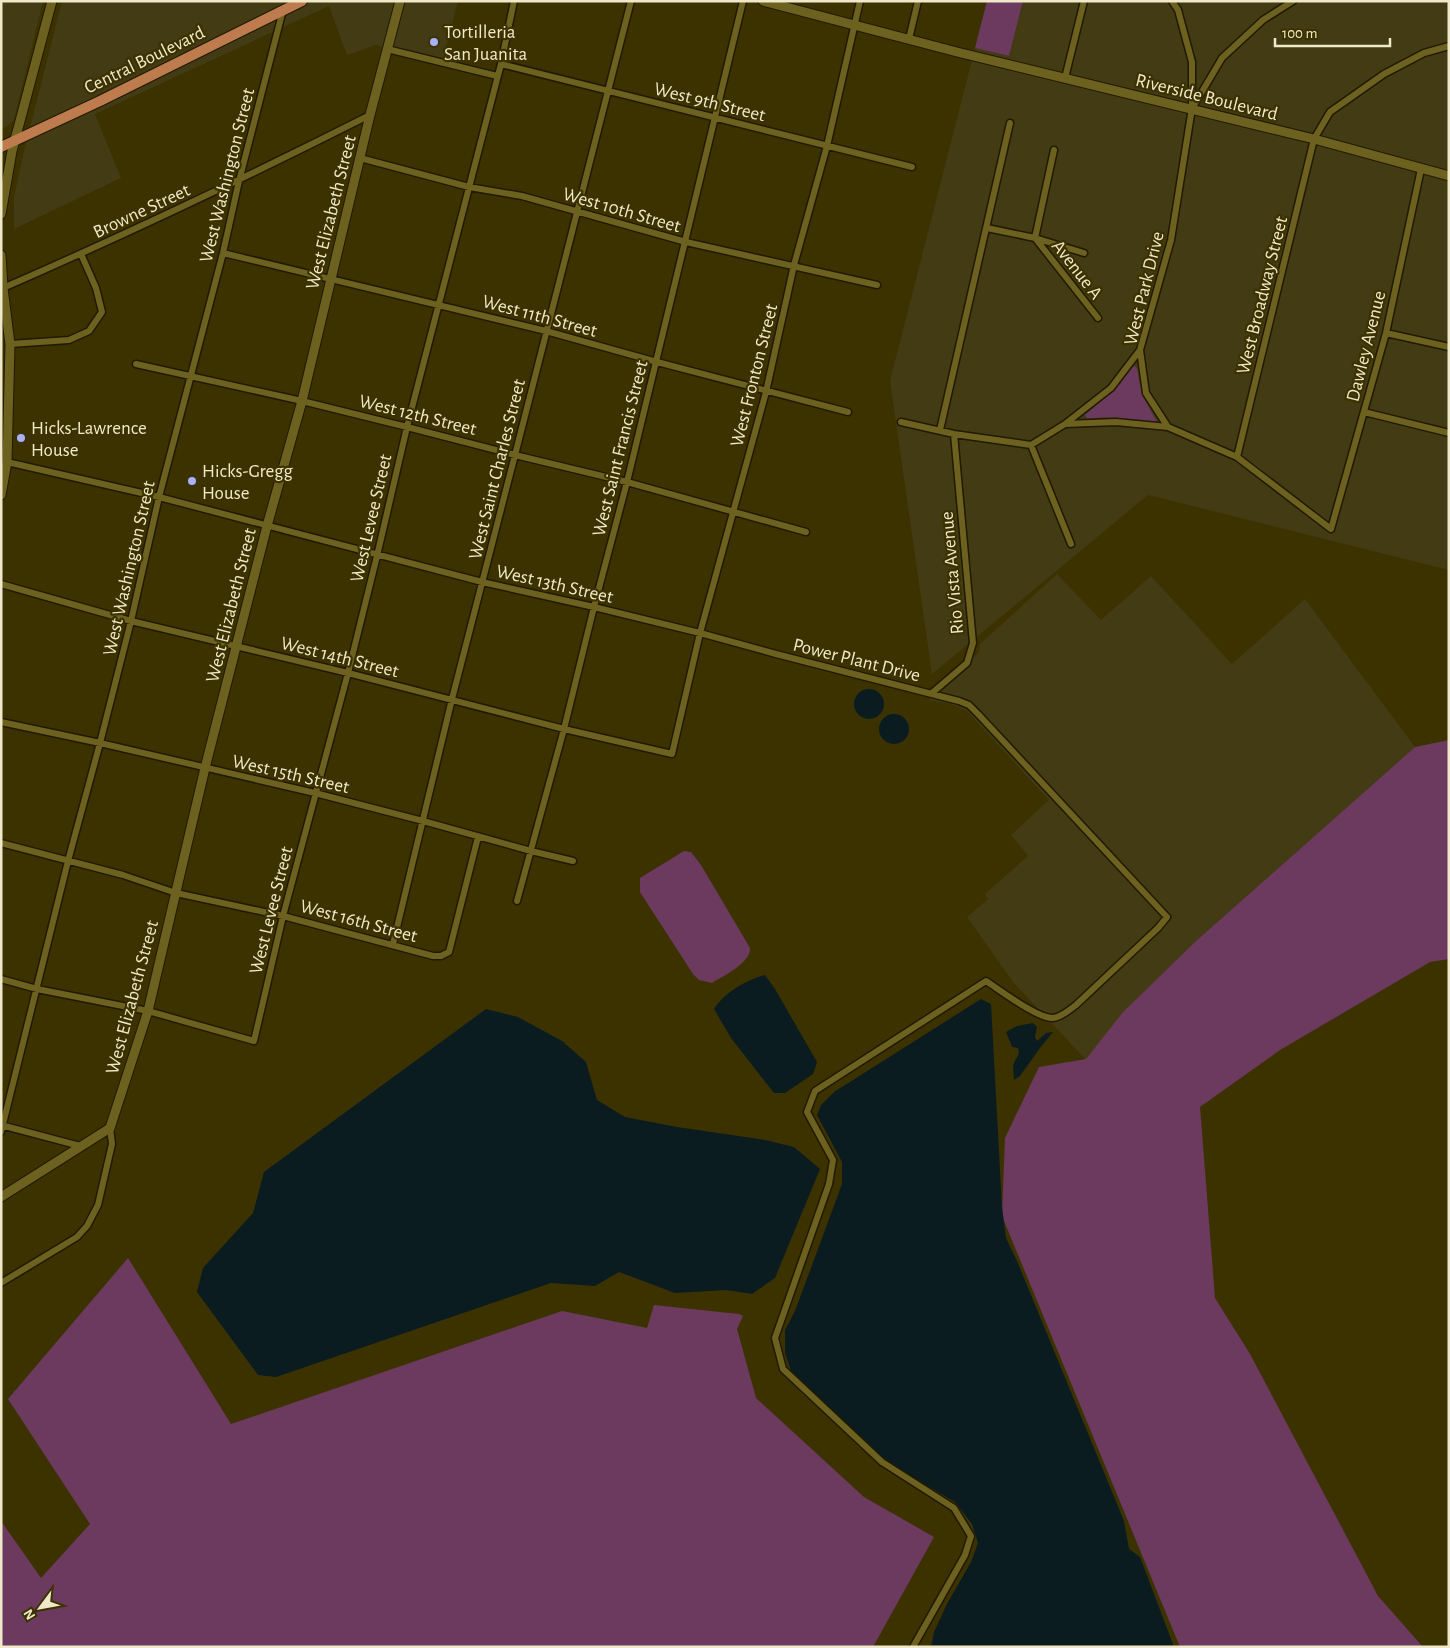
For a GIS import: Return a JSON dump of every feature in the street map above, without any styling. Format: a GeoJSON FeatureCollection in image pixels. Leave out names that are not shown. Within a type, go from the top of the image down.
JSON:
{"type":"FeatureCollection","features":[{"type":"Feature","properties":{"kind":"main road","name":"Central Boulevard"},"geometry":{"type":"LineString","coordinates":[[1,147],[100,101],[302,1]]}},
{"type":"Feature","properties":{"kind":"street"},"geometry":{"type":"LineString","coordinates":[[1,214],[12,151],[52,1]]}},
{"type":"Feature","properties":{"kind":"street","name":"West Elizabeth Street"},"geometry":{"type":"LineString","coordinates":[[110,1128],[148,1011],[204,768],[302,400],[370,115],[400,1]]}},
{"type":"Feature","properties":{"kind":"street","name":"West Levee Street"},"geometry":{"type":"LineString","coordinates":[[148,1011],[254,1041],[283,916],[348,673],[407,426],[501,64],[514,1]]}},
{"type":"Feature","properties":{"kind":"street","name":"West Saint Charles Street"},"geometry":{"type":"LineString","coordinates":[[393,944],[452,699],[631,1]]}},
{"type":"Feature","properties":{"kind":"street","name":"West Saint Francis Street"},"geometry":{"type":"LineString","coordinates":[[517,901],[564,729],[627,482],[744,1]]}},
{"type":"Feature","properties":{"kind":"street","name":"Riverside Boulevard"},"geometry":{"type":"LineString","coordinates":[[763,1],[957,52],[1314,139],[1449,176]]}},
{"type":"Feature","properties":{"kind":"street","name":"West Fronton Street"},"geometry":{"type":"LineString","coordinates":[[672,754],[700,633],[766,392],[794,265],[827,146],[860,1]]}},
{"type":"Feature","properties":{"kind":"street"},"geometry":{"type":"LineString","coordinates":[[909,39],[918,1]]}},
{"type":"Feature","properties":{"kind":"street"},"geometry":{"type":"LineString","coordinates":[[1065,78],[1084,1]]}},
{"type":"Feature","properties":{"kind":"street"},"geometry":{"type":"LineString","coordinates":[[1172,1],[1178,10],[1192,62],[1192,108]]}},
{"type":"Feature","properties":{"kind":"street"},"geometry":{"type":"LineString","coordinates":[[1192,108],[1222,58],[1263,20],[1293,1]]}},
{"type":"Feature","properties":{"kind":"street","name":"West Washington Street"},"geometry":{"type":"LineString","coordinates":[[2,1128],[68,861],[131,621],[160,497],[283,10]]}},
{"type":"Feature","properties":{"kind":"street","name":"West Broadway Street"},"geometry":{"type":"LineString","coordinates":[[1237,458],[1314,139],[1330,112],[1384,74],[1424,54],[1449,46]]}},
{"type":"Feature","properties":{"kind":"street"},"geometry":{"type":"LineString","coordinates":[[387,50],[497,76]]}},
{"type":"Feature","properties":{"kind":"street","name":"West 9th Street"},"geometry":{"type":"LineString","coordinates":[[501,64],[912,167]]}},
{"type":"Feature","properties":{"kind":"street","name":"West Park Drive"},"geometry":{"type":"LineString","coordinates":[[1168,426],[1146,393],[1140,350],[1171,240],[1192,108]]}},
{"type":"Feature","properties":{"kind":"street","name":"Browne Street"},"geometry":{"type":"LineString","coordinates":[[3,288],[239,181],[370,115]]}},
{"type":"Feature","properties":{"kind":"street"},"geometry":{"type":"LineString","coordinates":[[940,430],[1010,123]]}},
{"type":"Feature","properties":{"kind":"street","name":"Avenue A"},"geometry":{"type":"LineString","coordinates":[[1054,150],[1036,238],[1098,318]]}},
{"type":"Feature","properties":{"kind":"street","name":"West 10th Street"},"geometry":{"type":"LineString","coordinates":[[360,158],[469,187],[522,196],[686,242],[877,285]]}},
{"type":"Feature","properties":{"kind":"street","name":"Dawley Avenue"},"geometry":{"type":"LineString","coordinates":[[1237,458],[1331,529],[1386,333],[1421,169]]}},
{"type":"Feature","properties":{"kind":"street","name":"Avenue A"},"geometry":{"type":"LineString","coordinates":[[987,228],[1036,238],[1084,253]]}},
{"type":"Feature","properties":{"kind":"street","name":"West 11th Street"},"geometry":{"type":"LineString","coordinates":[[223,253],[546,331],[766,392],[848,412]]}},
{"type":"Feature","properties":{"kind":"street"},"geometry":{"type":"LineString","coordinates":[[10,344],[69,340],[89,331],[102,312],[96,288],[81,254]]}},
{"type":"Feature","properties":{"kind":"street"},"geometry":{"type":"LineString","coordinates":[[1,255],[10,344],[7,462],[1,495]]}},
{"type":"Feature","properties":{"kind":"street"},"geometry":{"type":"LineString","coordinates":[[1386,333],[1449,347]]}},
{"type":"Feature","properties":{"kind":"street"},"geometry":{"type":"LineString","coordinates":[[901,422],[954,434],[1031,444],[1065,424],[1111,388],[1140,350]]}},
{"type":"Feature","properties":{"kind":"street","name":"West 12th Street"},"geometry":{"type":"LineString","coordinates":[[136,364],[302,400],[407,426],[515,456],[627,482],[806,532]]}},
{"type":"Feature","properties":{"kind":"street"},"geometry":{"type":"LineString","coordinates":[[1364,412],[1449,433]]}},
{"type":"Feature","properties":{"kind":"street"},"geometry":{"type":"LineString","coordinates":[[1065,424],[1116,422],[1168,426],[1237,458]]}},
{"type":"Feature","properties":{"kind":"street","name":"Rio Vista Avenue"},"geometry":{"type":"LineString","coordinates":[[932,693],[967,663],[973,643],[954,434]]}},
{"type":"Feature","properties":{"kind":"street"},"geometry":{"type":"LineString","coordinates":[[1031,444],[1070,544]]}},
{"type":"Feature","properties":{"kind":"street","name":"West 13th Street"},"geometry":{"type":"LineString","coordinates":[[7,462],[160,497],[377,556],[482,582],[594,606],[776,654]]}},
{"type":"Feature","properties":{"kind":"street","name":"West 14th Street"},"geometry":{"type":"LineString","coordinates":[[1,584],[131,621],[348,673],[564,729],[672,754]]}},
{"type":"Feature","properties":{"kind":"street","name":"Power Plant Drive"},"geometry":{"type":"LineString","coordinates":[[776,654],[932,693],[969,705],[1166,918],[1158,928],[1076,1005],[1062,1015],[1052,1018],[1038,1015],[986,981],[815,1091],[807,1112],[833,1160],[829,1184],[775,1338],[783,1369],[882,1462],[954,1508],[971,1536],[965,1555],[913,1647]]}},
{"type":"Feature","properties":{"kind":"street","name":"West 15th Street"},"geometry":{"type":"LineString","coordinates":[[1,722],[315,793],[531,852],[573,861]]}},
{"type":"Feature","properties":{"kind":"street","name":"West 16th Street"},"geometry":{"type":"LineString","coordinates":[[1,843],[123,875],[176,893],[283,916],[433,956],[441,956],[449,952],[478,837]]}},
{"type":"Feature","properties":{"kind":"street"},"geometry":{"type":"LineString","coordinates":[[1,979],[148,1011]]}},
{"type":"Feature","properties":{"kind":"street"},"geometry":{"type":"LineString","coordinates":[[2,1128],[80,1146]]}},
{"type":"Feature","properties":{"kind":"street"},"geometry":{"type":"LineString","coordinates":[[1,1197],[110,1128],[112,1144],[98,1205],[87,1226],[76,1237],[1,1283]]}},
{"type":"Feature","properties":{"kind":"shaded area"},"geometry":{"type":"Polygon","coordinates":[[[1,1],[43,1],[14,120],[1,129],[1,1]]]}},
{"type":"Feature","properties":{"kind":"shaded area"},"geometry":{"type":"Polygon","coordinates":[[[62,1],[458,1],[443,59],[376,45],[347,55],[329,6],[95,114],[121,178],[14,229],[14,197],[62,1]]]}},
{"type":"Feature","properties":{"kind":"shaded area"},"geometry":{"type":"Polygon","coordinates":[[[987,1],[1023,1],[1009,56],[975,48],[987,1]]]}},
{"type":"Feature","properties":{"kind":"shaded area"},"geometry":{"type":"Polygon","coordinates":[[[1023,1],[1449,1],[1449,570],[1148,495],[932,674],[890,381],[975,48],[1009,56],[1023,1]]]}},
{"type":"Feature","properties":{"kind":"shaded area"},"geometry":{"type":"Polygon","coordinates":[[[1135,366],[1142,395],[1157,422],[1114,418],[1087,419],[1085,415],[1120,384],[1131,368],[1135,366]]]}},
{"type":"Feature","properties":{"kind":"shaded area"},"geometry":{"type":"Polygon","coordinates":[[[1057,574],[1101,620],[1151,576],[1232,664],[1305,599],[1415,747],[1196,941],[1123,1012],[1086,1060],[1013,982],[967,917],[988,899],[985,894],[1028,856],[1011,835],[1049,800],[966,710],[950,704],[929,700],[979,652],[980,644],[1057,574]]]}},
{"type":"Feature","properties":{"kind":"shaded area"},"geometry":{"type":"Polygon","coordinates":[[[869,689],[880,693],[884,704],[880,715],[869,719],[858,715],[854,704],[858,693],[869,689]]]}},
{"type":"Feature","properties":{"kind":"shaded area"},"geometry":{"type":"Polygon","coordinates":[[[894,714],[905,718],[909,729],[905,740],[894,744],[883,740],[879,729],[883,718],[894,714]]]}},
{"type":"Feature","properties":{"kind":"shaded area"},"geometry":{"type":"Polygon","coordinates":[[[1449,740],[1449,959],[1430,962],[1280,1050],[1200,1107],[1215,1298],[1250,1354],[1378,1596],[1423,1647],[1180,1647],[1002,1216],[1005,1138],[1039,1067],[1086,1059],[1123,1012],[1196,941],[1415,747],[1449,740]]]}},
{"type":"Feature","properties":{"kind":"shaded area"},"geometry":{"type":"Polygon","coordinates":[[[684,851],[691,852],[701,865],[750,948],[749,954],[741,964],[712,983],[699,980],[693,974],[640,892],[640,878],[684,851]]]}},
{"type":"Feature","properties":{"kind":"shaded area"},"geometry":{"type":"Polygon","coordinates":[[[765,975],[817,1062],[813,1074],[785,1093],[774,1093],[731,1038],[714,1009],[718,1003],[736,988],[750,980],[765,975]]]}},
{"type":"Feature","properties":{"kind":"shaded area"},"geometry":{"type":"Polygon","coordinates":[[[981,999],[991,1004],[1002,1207],[1006,1238],[1124,1521],[1129,1549],[1140,1557],[1174,1647],[931,1647],[934,1632],[947,1604],[971,1562],[978,1543],[972,1524],[955,1502],[885,1461],[791,1371],[785,1353],[785,1330],[795,1311],[842,1184],[842,1162],[817,1115],[821,1105],[834,1092],[981,999]]]}},
{"type":"Feature","properties":{"kind":"shaded area"},"geometry":{"type":"Polygon","coordinates":[[[486,1009],[518,1017],[562,1041],[586,1062],[597,1100],[625,1117],[765,1140],[794,1147],[820,1169],[775,1278],[752,1294],[726,1290],[675,1293],[619,1272],[595,1286],[551,1283],[276,1377],[258,1375],[197,1292],[203,1268],[253,1213],[264,1172],[486,1009]]]}},
{"type":"Feature","properties":{"kind":"shaded area"},"geometry":{"type":"Polygon","coordinates":[[[1033,1023],[1037,1027],[1035,1037],[1037,1041],[1046,1033],[1053,1032],[1020,1076],[1014,1080],[1013,1065],[1019,1053],[1018,1048],[1012,1047],[1006,1032],[1017,1026],[1033,1023]]]}},
{"type":"Feature","properties":{"kind":"shaded area"},"geometry":{"type":"Polygon","coordinates":[[[128,1258],[231,1424],[562,1311],[647,1328],[654,1305],[739,1314],[743,1316],[737,1329],[756,1398],[864,1497],[934,1537],[873,1647],[1,1647],[1,1521],[41,1578],[90,1524],[8,1399],[128,1258]]]}},
{"type":"Feature","properties":{"kind":"place","name":"Tortilleria San Juanita"},"geometry":{"type":"Point","coordinates":[434,42]}},
{"type":"Feature","properties":{"kind":"place","name":"Hicks-Lawrence House"},"geometry":{"type":"Point","coordinates":[21,438]}},
{"type":"Feature","properties":{"kind":"place","name":"Hicks-Gregg House"},"geometry":{"type":"Point","coordinates":[192,481]}}]}
